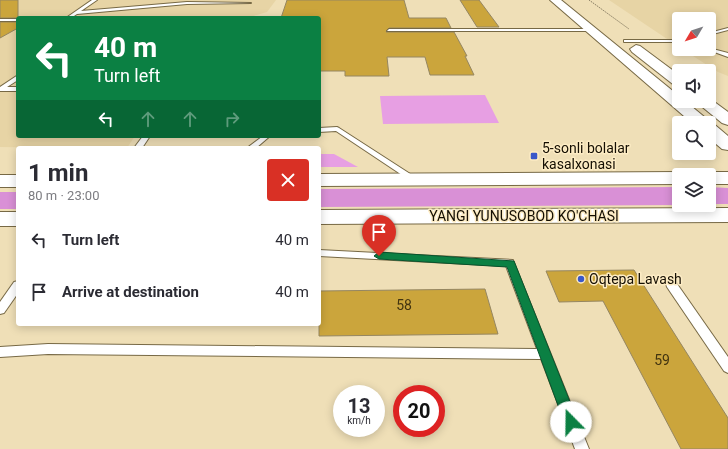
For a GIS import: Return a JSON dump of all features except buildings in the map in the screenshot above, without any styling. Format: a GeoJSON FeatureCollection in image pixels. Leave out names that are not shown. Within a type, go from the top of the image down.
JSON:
{"type":"FeatureCollection","features":[{"type":"Feature","properties":{"kind":"main road"},"geometry":{"type":"LineString","coordinates":[[555,0],[694,116]]}},
{"type":"Feature","properties":{"kind":"main road"},"geometry":{"type":"LineString","coordinates":[[572,0],[583,8]]}},
{"type":"Feature","properties":{"kind":"main road"},"geometry":{"type":"LineString","coordinates":[[615,33],[672,77]]}},
{"type":"Feature","properties":{"kind":"main road"},"geometry":{"type":"LineString","coordinates":[[712,108],[728,120]]}},
{"type":"Feature","properties":{"kind":"main road"},"geometry":{"type":"LineString","coordinates":[[716,135],[728,145]]}},
{"type":"Feature","properties":{"kind":"main road"},"geometry":{"type":"LineString","coordinates":[[321,180],[672,178]]}},
{"type":"Feature","properties":{"kind":"main road"},"geometry":{"type":"LineString","coordinates":[[716,178],[728,178]]}},
{"type":"Feature","properties":{"kind":"main road"},"geometry":{"type":"LineString","coordinates":[[0,181],[16,181]]}},
{"type":"Feature","properties":{"kind":"main road","name":"YANGI YUNUSOBOD KO'CHASI"},"geometry":{"type":"LineString","coordinates":[[321,217],[728,215]]}},
{"type":"Feature","properties":{"kind":"main road"},"geometry":{"type":"LineString","coordinates":[[0,219],[16,219]]}},
{"type":"Feature","properties":{"kind":"lane"},"geometry":{"type":"LineString","coordinates":[[72,16],[95,0]]}},
{"type":"Feature","properties":{"kind":"lane"},"geometry":{"type":"LineString","coordinates":[[77,13],[194,1],[249,3]]}},
{"type":"Feature","properties":{"kind":"lane"},"geometry":{"type":"LineString","coordinates":[[0,20],[16,20]]}},
{"type":"Feature","properties":{"kind":"lane"},"geometry":{"type":"LineString","coordinates":[[716,32],[728,29]]}},
{"type":"Feature","properties":{"kind":"lane"},"geometry":{"type":"LineString","coordinates":[[389,30],[592,30]]}},
{"type":"Feature","properties":{"kind":"lane"},"geometry":{"type":"LineString","coordinates":[[626,41],[672,41]]}},
{"type":"Feature","properties":{"kind":"lane"},"geometry":{"type":"LineString","coordinates":[[716,51],[728,55]]}},
{"type":"Feature","properties":{"kind":"lane"},"geometry":{"type":"LineString","coordinates":[[0,89],[16,78]]}},
{"type":"Feature","properties":{"kind":"lane"},"geometry":{"type":"LineString","coordinates":[[0,89],[16,89]]}},
{"type":"Feature","properties":{"kind":"lane"},"geometry":{"type":"LineString","coordinates":[[321,130],[337,129],[414,179]]}},
{"type":"Feature","properties":{"kind":"lane"},"geometry":{"type":"LineString","coordinates":[[254,146],[264,138]]}},
{"type":"Feature","properties":{"kind":"lane"},"geometry":{"type":"LineString","coordinates":[[321,253],[510,263],[582,449]]}},
{"type":"Feature","properties":{"kind":"lane"},"geometry":{"type":"LineString","coordinates":[[671,284],[728,367]]}},
{"type":"Feature","properties":{"kind":"lane"},"geometry":{"type":"LineString","coordinates":[[0,310],[16,288]]}},
{"type":"Feature","properties":{"kind":"lane"},"geometry":{"type":"LineString","coordinates":[[0,352],[56,349],[544,354]]}},
{"type":"Feature","properties":{"kind":"shaded area"},"geometry":{"type":"Polygon","coordinates":[[[0,0],[276,0],[267,12],[253,16],[16,16],[16,138],[134,138],[128,146],[0,147],[0,0]]]}},
{"type":"Feature","properties":{"kind":"shaded area"},"geometry":{"type":"Polygon","coordinates":[[[609,0],[728,0],[728,76],[716,71],[716,64],[705,64],[693,56],[716,56],[716,12],[672,12],[672,42],[609,0]]]}},
{"type":"Feature","properties":{"kind":"shaded area"},"geometry":{"type":"Polygon","coordinates":[[[485,95],[499,123],[383,124],[380,96],[485,95]]]}},
{"type":"Feature","properties":{"kind":"shaded area"},"geometry":{"type":"Polygon","coordinates":[[[321,154],[334,154],[358,167],[321,167],[321,154]]]}},
{"type":"Feature","properties":{"kind":"shaded area"},"geometry":{"type":"Polygon","coordinates":[[[672,187],[672,205],[321,207],[321,189],[672,187]]]}},
{"type":"Feature","properties":{"kind":"shaded area"},"geometry":{"type":"Polygon","coordinates":[[[716,187],[728,188],[728,204],[716,204],[716,187]]]}},
{"type":"Feature","properties":{"kind":"shaded area"},"geometry":{"type":"Polygon","coordinates":[[[0,192],[16,192],[16,209],[0,209],[0,192]]]}},
{"type":"Feature","properties":{"kind":"place","name":"5-sonli bolalar kasalxonasi"},"geometry":{"type":"Point","coordinates":[534,156]}},
{"type":"Feature","properties":{"kind":"place","name":"Oqtepa Lavash"},"geometry":{"type":"Point","coordinates":[581,279]}},
{"type":"Feature","properties":{"kind":"route"},"geometry":{"type":"LineString","coordinates":[[379,256],[510,263],[571,422]]}}]}
